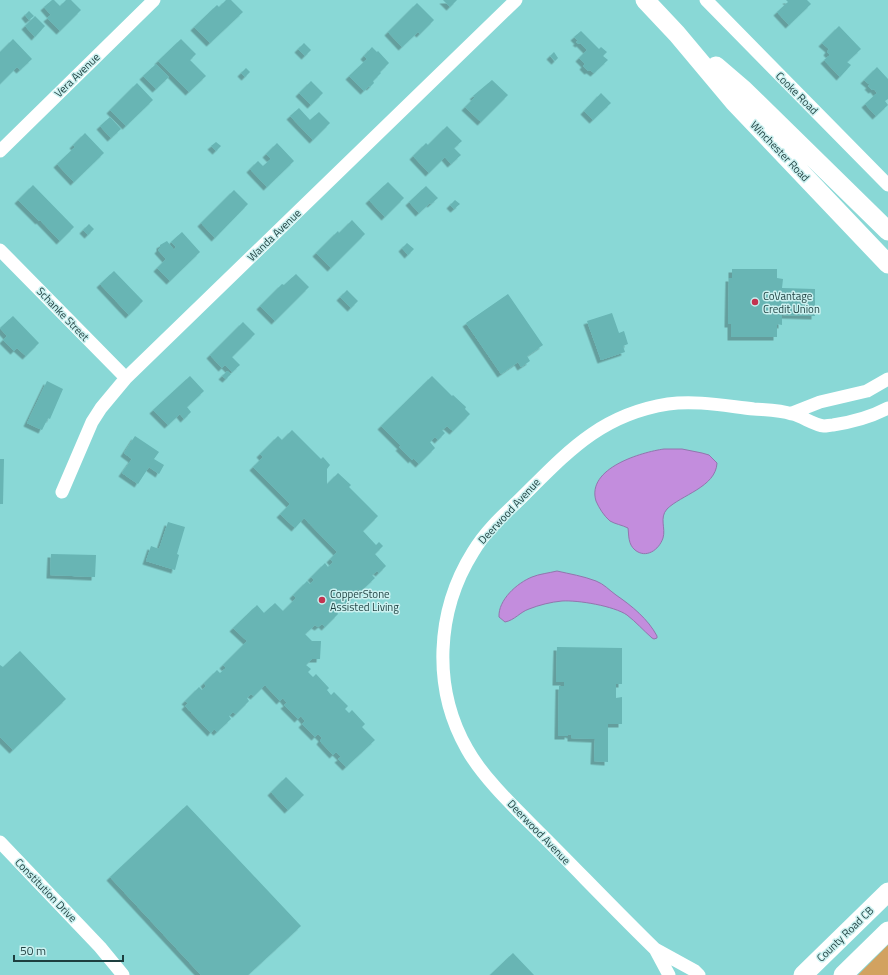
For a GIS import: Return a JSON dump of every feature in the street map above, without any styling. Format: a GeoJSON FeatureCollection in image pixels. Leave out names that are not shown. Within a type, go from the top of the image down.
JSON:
{"type":"FeatureCollection","features":[{"type":"Feature","properties":{"kind":"main road","name":"Winchester Road"},"geometry":{"type":"LineString","coordinates":[[645,0],[677,34],[734,102],[888,264]]}},
{"type":"Feature","properties":{"kind":"main road","name":"Winchester Road"},"geometry":{"type":"LineString","coordinates":[[677,34],[744,90],[888,231]]}},
{"type":"Feature","properties":{"kind":"main road","name":"County Road CB"},"geometry":{"type":"LineString","coordinates":[[803,975],[888,892]]}},
{"type":"Feature","properties":{"kind":"main road"},"geometry":{"type":"LineString","coordinates":[[843,975],[888,931]]}},
{"type":"Feature","properties":{"kind":"street","name":"Vera Avenue"},"geometry":{"type":"LineString","coordinates":[[0,151],[154,0]]}},
{"type":"Feature","properties":{"kind":"street","name":"Wanda Avenue"},"geometry":{"type":"LineString","coordinates":[[62,492],[92,422],[101,408],[126,378],[516,0]]}},
{"type":"Feature","properties":{"kind":"street","name":"Cooke Road"},"geometry":{"type":"LineString","coordinates":[[706,0],[888,185]]}},
{"type":"Feature","properties":{"kind":"street","name":"Schanke Street"},"geometry":{"type":"LineString","coordinates":[[0,250],[126,378]]}},
{"type":"Feature","properties":{"kind":"street","name":"Deerwood Avenue"},"geometry":{"type":"LineString","coordinates":[[792,413],[820,402],[867,391],[888,379]]}},
{"type":"Feature","properties":{"kind":"street","name":"Deerwood Avenue"},"geometry":{"type":"LineString","coordinates":[[699,975],[655,949],[515,807],[480,768],[467,750],[455,724],[447,701],[442,670],[445,625],[451,598],[461,573],[474,550],[490,529],[578,443],[599,428],[621,417],[646,408],[670,404],[700,403],[792,413],[824,426],[874,415],[888,408]]}},
{"type":"Feature","properties":{"kind":"street","name":"Constitution Drive"},"geometry":{"type":"LineString","coordinates":[[0,842],[100,946],[123,975]]}},
{"type":"Feature","properties":{"kind":"street","name":"Deerwood Avenue"},"geometry":{"type":"LineString","coordinates":[[655,949],[669,975]]}},
{"type":"Feature","properties":{"kind":"shaded area"},"geometry":{"type":"Polygon","coordinates":[[[664,449],[682,449],[702,453],[709,455],[717,463],[711,478],[697,490],[667,509],[663,516],[664,534],[661,542],[652,552],[643,554],[635,550],[631,545],[628,528],[610,521],[600,509],[596,501],[595,489],[599,479],[607,471],[618,464],[630,458],[664,449]]]}},
{"type":"Feature","properties":{"kind":"shaded area"},"geometry":{"type":"Polygon","coordinates":[[[557,571],[586,578],[602,584],[639,613],[649,624],[657,638],[652,638],[627,615],[621,612],[605,606],[586,603],[569,601],[554,602],[526,610],[512,620],[505,622],[499,617],[505,598],[520,583],[541,574],[557,571]]]}},
{"type":"Feature","properties":{"kind":"shaded area"},"geometry":{"type":"Polygon","coordinates":[[[888,945],[888,975],[858,975],[888,945]]]}},
{"type":"Feature","properties":{"kind":"building"},"geometry":{"type":"Polygon","coordinates":[[[52,0],[60,6],[66,0],[71,0],[81,10],[60,31],[47,18],[51,15],[44,7],[52,0]]]}},
{"type":"Feature","properties":{"kind":"building"},"geometry":{"type":"Polygon","coordinates":[[[226,0],[231,0],[243,12],[210,43],[194,27],[217,5],[219,7],[226,0]]]}},
{"type":"Feature","properties":{"kind":"building"},"geometry":{"type":"Polygon","coordinates":[[[443,0],[457,0],[450,7],[443,0]]]}},
{"type":"Feature","properties":{"kind":"building"},"geometry":{"type":"Polygon","coordinates":[[[786,0],[807,0],[811,4],[789,25],[777,12],[788,2],[786,0]]]}},
{"type":"Feature","properties":{"kind":"building"},"geometry":{"type":"Polygon","coordinates":[[[417,3],[434,20],[420,34],[418,32],[402,47],[388,32],[417,3]]]}},
{"type":"Feature","properties":{"kind":"building"},"geometry":{"type":"Polygon","coordinates":[[[29,11],[34,16],[29,20],[25,15],[29,11]]]}},
{"type":"Feature","properties":{"kind":"building"},"geometry":{"type":"Polygon","coordinates":[[[35,16],[45,26],[35,37],[25,26],[35,16]]]}},
{"type":"Feature","properties":{"kind":"building"},"geometry":{"type":"Polygon","coordinates":[[[839,26],[861,49],[847,62],[851,65],[840,77],[824,60],[830,55],[827,52],[829,49],[822,43],[839,26]]]}},
{"type":"Feature","properties":{"kind":"building"},"geometry":{"type":"Polygon","coordinates":[[[581,31],[599,49],[601,47],[607,52],[603,56],[608,60],[594,73],[590,70],[588,71],[583,66],[585,64],[579,58],[587,50],[580,43],[579,44],[576,42],[578,41],[574,37],[581,31]]]}},
{"type":"Feature","properties":{"kind":"building"},"geometry":{"type":"Polygon","coordinates":[[[13,39],[32,59],[20,70],[17,67],[0,84],[0,52],[13,39]]]}},
{"type":"Feature","properties":{"kind":"building"},"geometry":{"type":"Polygon","coordinates":[[[181,39],[196,54],[190,60],[206,76],[189,92],[158,61],[181,39]]]}},
{"type":"Feature","properties":{"kind":"building"},"geometry":{"type":"Polygon","coordinates":[[[304,43],[311,50],[305,56],[298,49],[304,43]]]}},
{"type":"Feature","properties":{"kind":"building"},"geometry":{"type":"Polygon","coordinates":[[[372,47],[389,63],[373,81],[374,83],[364,91],[349,76],[367,59],[364,56],[372,47]]]}},
{"type":"Feature","properties":{"kind":"building"},"geometry":{"type":"Polygon","coordinates":[[[554,52],[558,58],[555,61],[550,56],[554,52]]]}},
{"type":"Feature","properties":{"kind":"building"},"geometry":{"type":"Polygon","coordinates":[[[156,64],[169,77],[156,89],[143,76],[156,64]]]}},
{"type":"Feature","properties":{"kind":"building"},"geometry":{"type":"Polygon","coordinates":[[[877,67],[888,79],[888,99],[885,101],[888,105],[876,116],[865,104],[877,93],[874,89],[872,90],[868,86],[870,85],[864,80],[877,67]]]}},
{"type":"Feature","properties":{"kind":"building"},"geometry":{"type":"Polygon","coordinates":[[[246,68],[250,72],[245,77],[241,73],[246,68]]]}},
{"type":"Feature","properties":{"kind":"building"},"geometry":{"type":"Polygon","coordinates":[[[492,80],[508,95],[481,122],[465,107],[475,97],[473,96],[492,80]]]}},
{"type":"Feature","properties":{"kind":"building"},"geometry":{"type":"Polygon","coordinates":[[[311,81],[323,93],[311,105],[299,93],[311,81]]]}},
{"type":"Feature","properties":{"kind":"building"},"geometry":{"type":"Polygon","coordinates":[[[137,83],[153,100],[126,126],[110,110],[137,83]]]}},
{"type":"Feature","properties":{"kind":"building"},"geometry":{"type":"Polygon","coordinates":[[[601,93],[611,103],[593,120],[584,111],[601,93]]]}},
{"type":"Feature","properties":{"kind":"building"},"geometry":{"type":"Polygon","coordinates":[[[299,108],[310,120],[319,112],[330,123],[313,140],[290,116],[299,108]]]}},
{"type":"Feature","properties":{"kind":"building"},"geometry":{"type":"Polygon","coordinates":[[[110,117],[121,129],[111,138],[100,126],[110,117]]]}},
{"type":"Feature","properties":{"kind":"building"},"geometry":{"type":"Polygon","coordinates":[[[447,126],[462,141],[454,148],[461,155],[451,164],[445,157],[429,173],[413,156],[426,143],[428,145],[447,126]]]}},
{"type":"Feature","properties":{"kind":"building"},"geometry":{"type":"Polygon","coordinates":[[[85,133],[104,153],[74,182],[57,164],[75,147],[73,145],[85,133]]]}},
{"type":"Feature","properties":{"kind":"building"},"geometry":{"type":"Polygon","coordinates":[[[216,142],[221,146],[216,151],[211,146],[216,142]]]}},
{"type":"Feature","properties":{"kind":"building"},"geometry":{"type":"Polygon","coordinates":[[[277,143],[294,161],[267,187],[250,169],[258,161],[263,166],[271,159],[266,154],[277,143]]]}},
{"type":"Feature","properties":{"kind":"building"},"geometry":{"type":"Polygon","coordinates":[[[388,182],[404,198],[385,217],[369,200],[388,182]]]}},
{"type":"Feature","properties":{"kind":"building"},"geometry":{"type":"Polygon","coordinates":[[[33,185],[74,227],[60,241],[18,200],[33,185]]]}},
{"type":"Feature","properties":{"kind":"building"},"geometry":{"type":"Polygon","coordinates":[[[426,186],[438,198],[419,213],[409,202],[426,186]]]}},
{"type":"Feature","properties":{"kind":"building"},"geometry":{"type":"Polygon","coordinates":[[[234,190],[248,204],[215,238],[201,223],[234,190]]]}},
{"type":"Feature","properties":{"kind":"building"},"geometry":{"type":"Polygon","coordinates":[[[455,200],[460,204],[454,209],[450,205],[455,200]]]}},
{"type":"Feature","properties":{"kind":"building"},"geometry":{"type":"Polygon","coordinates":[[[352,220],[365,234],[331,268],[316,253],[338,231],[339,233],[352,220]]]}},
{"type":"Feature","properties":{"kind":"building"},"geometry":{"type":"Polygon","coordinates":[[[89,224],[94,229],[88,235],[83,230],[89,224]]]}},
{"type":"Feature","properties":{"kind":"building"},"geometry":{"type":"Polygon","coordinates":[[[182,232],[200,252],[170,281],[157,268],[166,259],[158,250],[160,245],[167,241],[174,250],[176,247],[171,242],[182,232]]]}},
{"type":"Feature","properties":{"kind":"building"},"geometry":{"type":"Polygon","coordinates":[[[407,243],[414,249],[408,255],[402,248],[407,243]]]}},
{"type":"Feature","properties":{"kind":"building","name":"CoVantage Credit Union"},"geometry":{"type":"Polygon","coordinates":[[[732,269],[777,269],[777,278],[783,279],[782,288],[815,289],[815,316],[782,315],[782,325],[777,324],[777,337],[731,337],[731,324],[728,324],[729,278],[732,278],[732,269]]]}},
{"type":"Feature","properties":{"kind":"building"},"geometry":{"type":"Polygon","coordinates":[[[114,271],[143,301],[129,315],[100,284],[114,271]]]}},
{"type":"Feature","properties":{"kind":"building"},"geometry":{"type":"Polygon","coordinates":[[[296,274],[309,287],[275,321],[260,306],[282,284],[284,285],[296,274]]]}},
{"type":"Feature","properties":{"kind":"building"},"geometry":{"type":"Polygon","coordinates":[[[347,290],[358,301],[351,308],[340,297],[347,290]]]}},
{"type":"Feature","properties":{"kind":"building"},"geometry":{"type":"Polygon","coordinates":[[[508,294],[543,345],[527,356],[530,361],[521,367],[518,362],[501,374],[466,323],[508,294]]]}},
{"type":"Feature","properties":{"kind":"building"},"geometry":{"type":"Polygon","coordinates":[[[612,313],[619,333],[624,331],[628,344],[623,346],[625,352],[601,360],[587,321],[612,313]]]}},
{"type":"Feature","properties":{"kind":"building"},"geometry":{"type":"Polygon","coordinates":[[[13,316],[39,343],[26,356],[17,348],[14,351],[3,340],[7,336],[0,328],[13,316]]]}},
{"type":"Feature","properties":{"kind":"building"},"geometry":{"type":"Polygon","coordinates":[[[243,322],[255,334],[232,357],[240,365],[232,372],[225,365],[222,368],[210,355],[243,322]]]}},
{"type":"Feature","properties":{"kind":"building"},"geometry":{"type":"Polygon","coordinates":[[[227,371],[231,374],[226,379],[222,376],[227,371]]]}},
{"type":"Feature","properties":{"kind":"building"},"geometry":{"type":"Polygon","coordinates":[[[190,376],[204,391],[187,407],[191,412],[184,419],[180,414],[168,425],[153,410],[190,376]]]}},
{"type":"Feature","properties":{"kind":"building"},"geometry":{"type":"Polygon","coordinates":[[[432,376],[452,396],[453,395],[466,407],[465,409],[470,414],[453,431],[447,426],[442,430],[445,433],[438,440],[435,437],[430,442],[435,448],[419,464],[413,458],[412,460],[399,447],[401,446],[381,426],[432,376]]]}},
{"type":"Feature","properties":{"kind":"building"},"geometry":{"type":"Polygon","coordinates":[[[47,381],[63,389],[50,419],[48,418],[42,430],[27,423],[47,381]]]}},
{"type":"Feature","properties":{"kind":"building","name":"CopperStone Assisted Living"},"geometry":{"type":"Polygon","coordinates":[[[292,430],[321,459],[323,457],[330,465],[327,469],[327,484],[338,473],[351,485],[349,487],[378,516],[363,531],[376,545],[379,542],[383,546],[375,554],[386,566],[379,573],[377,571],[372,575],[375,578],[361,591],[358,589],[354,593],[356,595],[343,609],[341,606],[336,611],[338,614],[325,627],[322,624],[318,627],[315,625],[305,634],[312,641],[321,641],[320,659],[312,659],[306,665],[311,669],[308,672],[313,677],[316,674],[329,688],[327,690],[331,695],[334,692],[348,706],[345,709],[349,713],[352,710],[365,724],[362,727],[375,740],[346,767],[338,759],[341,757],[336,752],[333,755],[320,741],[322,738],[318,734],[315,737],[302,724],[305,721],[301,716],[298,719],[284,705],[287,703],[283,698],[280,701],[265,685],[254,696],[251,694],[247,698],[249,701],[236,714],[233,712],[229,716],[231,719],[217,732],[214,729],[211,733],[185,706],[188,703],[185,701],[199,687],[202,690],[206,686],[204,683],[217,670],[220,673],[226,668],[223,665],[247,641],[233,628],[257,605],[264,613],[275,603],[283,611],[296,598],[293,595],[307,581],[310,584],[314,580],[311,577],[325,563],[328,567],[333,562],[330,559],[337,552],[304,518],[295,528],[280,514],[290,504],[253,467],[263,457],[260,454],[278,436],[282,440],[292,430]]]}},
{"type":"Feature","properties":{"kind":"building"},"geometry":{"type":"Polygon","coordinates":[[[135,436],[159,452],[154,459],[164,465],[159,474],[149,467],[138,484],[122,473],[132,459],[124,453],[135,436]]]}},
{"type":"Feature","properties":{"kind":"building"},"geometry":{"type":"Polygon","coordinates":[[[0,459],[4,459],[3,504],[0,504],[0,459]]]}},
{"type":"Feature","properties":{"kind":"building"},"geometry":{"type":"Polygon","coordinates":[[[168,522],[185,527],[177,554],[179,555],[175,570],[146,561],[151,546],[159,549],[168,522]]]}},
{"type":"Feature","properties":{"kind":"building"},"geometry":{"type":"Polygon","coordinates":[[[51,554],[96,555],[95,577],[50,575],[51,554]]]}},
{"type":"Feature","properties":{"kind":"building"},"geometry":{"type":"Polygon","coordinates":[[[557,647],[622,648],[622,684],[616,684],[616,698],[622,697],[622,724],[608,724],[608,762],[594,761],[595,739],[571,738],[571,735],[568,734],[568,736],[558,736],[559,686],[564,686],[564,682],[556,682],[557,647]]]}},
{"type":"Feature","properties":{"kind":"building"},"geometry":{"type":"Polygon","coordinates":[[[20,651],[66,699],[13,750],[0,737],[0,665],[3,667],[20,651]]]}},
{"type":"Feature","properties":{"kind":"building"},"geometry":{"type":"Polygon","coordinates":[[[286,777],[304,795],[288,810],[271,792],[286,777]]]}},
{"type":"Feature","properties":{"kind":"building"},"geometry":{"type":"Polygon","coordinates":[[[187,805],[301,926],[248,975],[201,975],[110,877],[187,805]]]}},
{"type":"Feature","properties":{"kind":"building"},"geometry":{"type":"Polygon","coordinates":[[[513,953],[534,975],[490,975],[513,953]]]}},
{"type":"Feature","properties":{"kind":"place","name":"CoVantage Credit Union"},"geometry":{"type":"Point","coordinates":[755,302]}},
{"type":"Feature","properties":{"kind":"place","name":"CopperStone Assisted Living"},"geometry":{"type":"Point","coordinates":[322,600]}}]}
